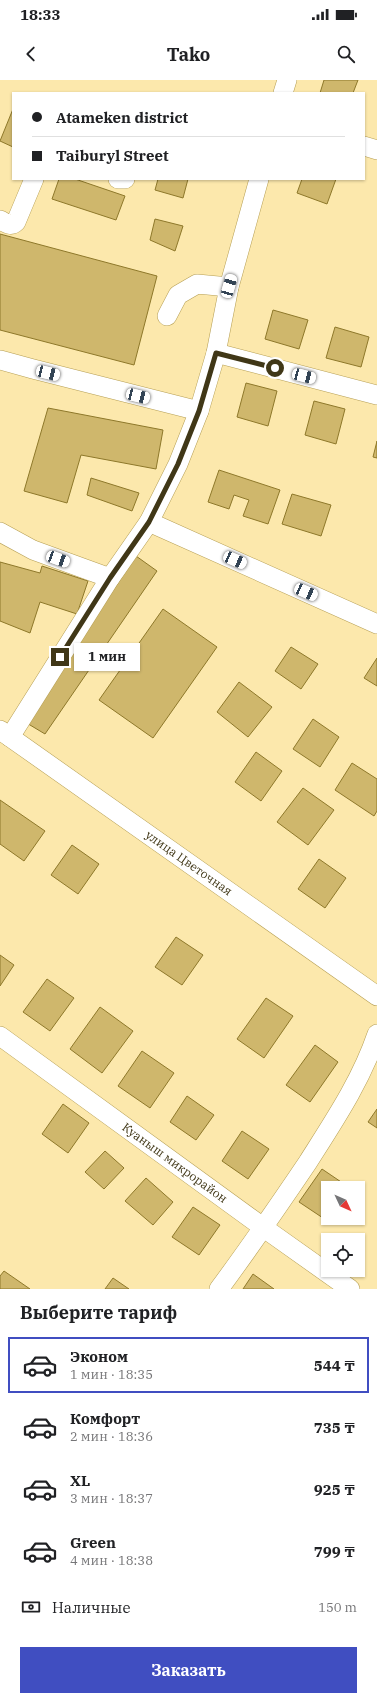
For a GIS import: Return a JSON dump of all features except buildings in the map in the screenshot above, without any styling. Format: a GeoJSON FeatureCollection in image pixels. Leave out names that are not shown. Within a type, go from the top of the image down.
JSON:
{"type":"FeatureCollection","features":[{"type":"Feature","properties":{"kind":"street"},"geometry":{"type":"LineString","coordinates":[[283,92],[287,80]]}},
{"type":"Feature","properties":{"kind":"street"},"geometry":{"type":"LineString","coordinates":[[365,146],[377,150]]}},
{"type":"Feature","properties":{"kind":"street"},"geometry":{"type":"LineString","coordinates":[[0,220],[10,225],[16,222],[34,180]]}},
{"type":"Feature","properties":{"kind":"street"},"geometry":{"type":"LineString","coordinates":[[5,733],[149,522],[178,464],[199,411],[216,353],[229,286],[259,180]]}},
{"type":"Feature","properties":{"kind":"street"},"geometry":{"type":"LineString","coordinates":[[166,316],[178,295],[197,284],[229,286]]}},
{"type":"Feature","properties":{"kind":"street"},"geometry":{"type":"LineString","coordinates":[[216,353],[377,395]]}},
{"type":"Feature","properties":{"kind":"street"},"geometry":{"type":"LineString","coordinates":[[0,360],[33,370],[199,411]]}},
{"type":"Feature","properties":{"kind":"street"},"geometry":{"type":"LineString","coordinates":[[149,522],[377,624]]}},
{"type":"Feature","properties":{"kind":"street"},"geometry":{"type":"LineString","coordinates":[[0,532],[33,550],[110,578]]}},
{"type":"Feature","properties":{"kind":"street","name":"улица Цветочная"},"geometry":{"type":"LineString","coordinates":[[5,733],[377,996]]}},
{"type":"Feature","properties":{"kind":"street"},"geometry":{"type":"LineString","coordinates":[[219,1289],[264,1228],[335,1121],[368,1062],[377,1034]]}},
{"type":"Feature","properties":{"kind":"street","name":"Куаныш микрорайон"},"geometry":{"type":"LineString","coordinates":[[0,1036],[350,1289]]}},
{"type":"Feature","properties":{"kind":"route"},"geometry":{"type":"LineString","coordinates":[[60,657],[110,578],[149,522],[178,464],[199,411],[216,353],[275,368]]}}]}
